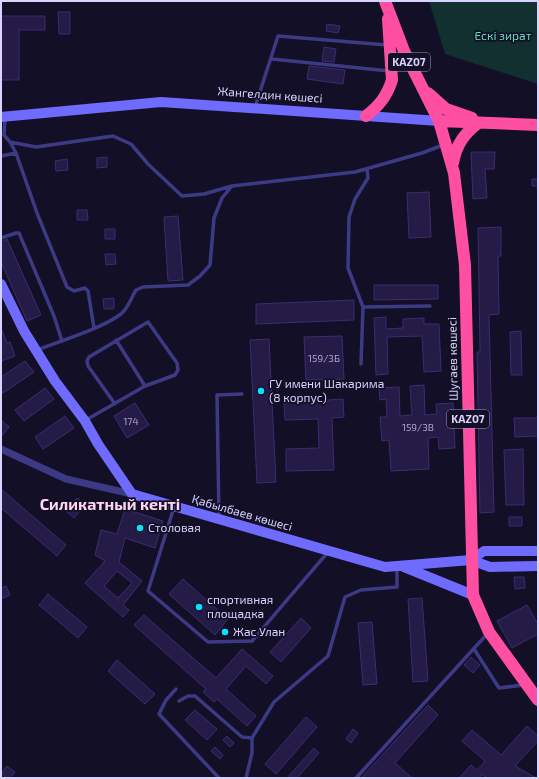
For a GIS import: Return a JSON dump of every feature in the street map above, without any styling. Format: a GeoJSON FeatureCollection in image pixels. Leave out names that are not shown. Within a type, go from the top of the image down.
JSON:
{"type":"FeatureCollection","features":[{"type":"Feature","properties":{"kind":"highway"},"geometry":{"type":"LineString","coordinates":[[366,116],[381,104],[392,80],[386,7]]}},
{"type":"Feature","properties":{"kind":"highway","name":"KAZ07"},"geometry":{"type":"LineString","coordinates":[[386,7],[404,52],[439,121]]}},
{"type":"Feature","properties":{"kind":"highway"},"geometry":{"type":"LineString","coordinates":[[424,90],[446,109],[483,123]]}},
{"type":"Feature","properties":{"kind":"highway","name":"Жангелдин көшесі"},"geometry":{"type":"LineString","coordinates":[[439,121],[538,125]]}},
{"type":"Feature","properties":{"kind":"highway","name":"Шугаев көшесі"},"geometry":{"type":"LineString","coordinates":[[439,121],[452,164],[465,264],[473,595],[489,632],[538,700]]}},
{"type":"Feature","properties":{"kind":"highway"},"geometry":{"type":"LineString","coordinates":[[452,164],[457,145],[468,131],[483,123]]}},
{"type":"Feature","properties":{"kind":"main road","name":"Жангелдин көшесі"},"geometry":{"type":"LineString","coordinates":[[3,118],[161,102],[439,121]]}},
{"type":"Feature","properties":{"kind":"main road"},"geometry":{"type":"LineString","coordinates":[[1,284],[24,331],[55,381],[85,421],[98,444],[132,494]]}},
{"type":"Feature","properties":{"kind":"main road","name":"Қабылбаев көшесі"},"geometry":{"type":"LineString","coordinates":[[132,494],[385,567],[471,560],[490,567],[538,566]]}},
{"type":"Feature","properties":{"kind":"main road","name":"Қабылбаев көшесі"},"geometry":{"type":"LineString","coordinates":[[471,560],[484,551],[538,550]]}},
{"type":"Feature","properties":{"kind":"main road"},"geometry":{"type":"LineString","coordinates":[[399,566],[473,595]]}},
{"type":"Feature","properties":{"kind":"street"},"geometry":{"type":"LineString","coordinates":[[1,448],[66,479],[132,494]]}},
{"type":"Feature","properties":{"kind":"lane"},"geometry":{"type":"LineString","coordinates":[[254,108],[272,59],[278,36],[390,46]]}},
{"type":"Feature","properties":{"kind":"lane"},"geometry":{"type":"LineString","coordinates":[[272,59],[392,72]]}},
{"type":"Feature","properties":{"kind":"lane"},"geometry":{"type":"LineString","coordinates":[[3,118],[4,135],[16,153],[37,213],[67,286],[74,291],[85,288],[88,291],[94,328]]}},
{"type":"Feature","properties":{"kind":"lane"},"geometry":{"type":"LineString","coordinates":[[10,142],[36,147],[113,136],[131,144],[148,164],[182,196],[204,194],[232,186],[355,172],[422,153],[446,144]]}},
{"type":"Feature","properties":{"kind":"lane"},"geometry":{"type":"LineString","coordinates":[[1,156],[16,153]]}},
{"type":"Feature","properties":{"kind":"lane"},"geometry":{"type":"LineString","coordinates":[[361,364],[363,307],[348,268],[349,216],[355,199],[368,178],[367,169]]}},
{"type":"Feature","properties":{"kind":"lane"},"geometry":{"type":"LineString","coordinates":[[37,350],[94,328],[121,314],[129,304],[136,290],[143,287],[188,286],[200,276],[210,265],[214,218],[222,198],[232,186]]}},
{"type":"Feature","properties":{"kind":"lane"},"geometry":{"type":"LineString","coordinates":[[1,238],[20,233],[54,316],[62,341]]}},
{"type":"Feature","properties":{"kind":"lane"},"geometry":{"type":"LineString","coordinates":[[363,307],[430,306]]}},
{"type":"Feature","properties":{"kind":"lane"},"geometry":{"type":"LineString","coordinates":[[85,421],[115,404],[145,386],[175,375],[178,370],[176,363],[148,322],[116,340],[89,358],[87,361],[88,366],[115,404]]}},
{"type":"Feature","properties":{"kind":"lane"},"geometry":{"type":"LineString","coordinates":[[116,340],[145,386]]}},
{"type":"Feature","properties":{"kind":"lane"},"geometry":{"type":"LineString","coordinates":[[219,519],[217,396],[242,394]]}},
{"type":"Feature","properties":{"kind":"lane"},"geometry":{"type":"LineString","coordinates":[[175,506],[148,591],[208,642],[252,641],[329,551]]}},
{"type":"Feature","properties":{"kind":"lane"},"geometry":{"type":"LineString","coordinates":[[246,778],[252,753],[252,738],[274,702],[328,656],[345,597],[361,590],[397,587],[399,566]]}},
{"type":"Feature","properties":{"kind":"lane"},"geometry":{"type":"LineString","coordinates":[[356,778],[489,632]]}},
{"type":"Feature","properties":{"kind":"lane"},"geometry":{"type":"LineString","coordinates":[[474,648],[499,688],[527,685]]}},
{"type":"Feature","properties":{"kind":"lane"},"geometry":{"type":"LineString","coordinates":[[176,689],[166,700],[159,714],[219,778]]}},
{"type":"Feature","properties":{"kind":"lane"},"geometry":{"type":"LineString","coordinates":[[179,701],[188,696],[195,696],[242,737],[252,738]]}},
{"type":"Feature","properties":{"kind":"green space","name":"Ескі зират"},"geometry":{"type":"Polygon","coordinates":[[[429,1],[538,1],[538,84],[445,54],[429,1]]]}},
{"type":"Feature","properties":{"kind":"building"},"geometry":{"type":"Polygon","coordinates":[[[58,12],[70,12],[70,34],[59,34],[58,12]]]}},
{"type":"Feature","properties":{"kind":"building"},"geometry":{"type":"Polygon","coordinates":[[[1,16],[45,16],[45,30],[19,30],[19,80],[1,80],[1,16]]]}},
{"type":"Feature","properties":{"kind":"building"},"geometry":{"type":"Polygon","coordinates":[[[327,24],[340,26],[338,33],[326,31],[327,24]]]}},
{"type":"Feature","properties":{"kind":"building"},"geometry":{"type":"Polygon","coordinates":[[[324,47],[336,49],[334,62],[322,61],[324,47]]]}},
{"type":"Feature","properties":{"kind":"building"},"geometry":{"type":"Polygon","coordinates":[[[309,66],[345,70],[343,84],[307,79],[309,66]]]}},
{"type":"Feature","properties":{"kind":"building"},"geometry":{"type":"Polygon","coordinates":[[[471,152],[495,152],[494,169],[485,169],[487,198],[473,199],[471,152]]]}},
{"type":"Feature","properties":{"kind":"building"},"geometry":{"type":"Polygon","coordinates":[[[107,157],[107,167],[97,168],[97,158],[107,157]]]}},
{"type":"Feature","properties":{"kind":"building"},"geometry":{"type":"Polygon","coordinates":[[[67,159],[68,170],[56,171],[55,161],[67,159]]]}},
{"type":"Feature","properties":{"kind":"building"},"geometry":{"type":"Polygon","coordinates":[[[532,179],[538,179],[538,186],[532,186],[532,179]]]}},
{"type":"Feature","properties":{"kind":"building"},"geometry":{"type":"Polygon","coordinates":[[[429,192],[431,237],[409,238],[407,193],[429,192]]]}},
{"type":"Feature","properties":{"kind":"building"},"geometry":{"type":"Polygon","coordinates":[[[77,210],[87,210],[88,220],[77,220],[77,210]]]}},
{"type":"Feature","properties":{"kind":"building"},"geometry":{"type":"Polygon","coordinates":[[[178,216],[183,280],[168,281],[164,217],[178,216]]]}},
{"type":"Feature","properties":{"kind":"building"},"geometry":{"type":"Polygon","coordinates":[[[501,227],[501,256],[498,256],[499,314],[489,315],[494,512],[480,513],[477,352],[480,352],[478,228],[501,227]]]}},
{"type":"Feature","properties":{"kind":"building"},"geometry":{"type":"Polygon","coordinates":[[[105,229],[115,229],[115,239],[105,239],[105,229]]]}},
{"type":"Feature","properties":{"kind":"building"},"geometry":{"type":"Polygon","coordinates":[[[7,239],[41,315],[27,321],[1,262],[1,242],[7,239]]]}},
{"type":"Feature","properties":{"kind":"building"},"geometry":{"type":"Polygon","coordinates":[[[105,254],[115,254],[116,264],[106,265],[105,254]]]}},
{"type":"Feature","properties":{"kind":"building"},"geometry":{"type":"Polygon","coordinates":[[[374,285],[438,285],[438,299],[374,300],[374,285]]]}},
{"type":"Feature","properties":{"kind":"building"},"geometry":{"type":"Polygon","coordinates":[[[114,298],[114,309],[104,309],[103,299],[114,298]]]}},
{"type":"Feature","properties":{"kind":"building"},"geometry":{"type":"Polygon","coordinates":[[[354,300],[354,320],[256,324],[256,304],[354,300]]]}},
{"type":"Feature","properties":{"kind":"building"},"geometry":{"type":"Polygon","coordinates":[[[386,317],[386,329],[403,328],[403,319],[424,318],[424,324],[439,324],[441,371],[424,372],[422,336],[387,337],[388,374],[376,375],[374,318],[386,317]]]}},
{"type":"Feature","properties":{"kind":"building"},"geometry":{"type":"Polygon","coordinates":[[[1,328],[7,343],[10,342],[15,356],[1,361],[1,328]]]}},
{"type":"Feature","properties":{"kind":"building"},"geometry":{"type":"Polygon","coordinates":[[[521,331],[522,375],[511,375],[510,332],[521,331]]]}},
{"type":"Feature","properties":{"kind":"building"},"geometry":{"type":"Polygon","coordinates":[[[342,336],[344,379],[306,380],[304,337],[342,336]]]}},
{"type":"Feature","properties":{"kind":"building"},"geometry":{"type":"Polygon","coordinates":[[[269,339],[276,482],[257,483],[250,340],[269,339]]]}},
{"type":"Feature","properties":{"kind":"building"},"geometry":{"type":"Polygon","coordinates":[[[25,361],[34,372],[3,393],[1,390],[1,377],[25,361]]]}},
{"type":"Feature","properties":{"kind":"building"},"geometry":{"type":"Polygon","coordinates":[[[424,385],[425,415],[437,414],[436,404],[453,403],[455,448],[439,449],[438,437],[428,438],[429,469],[391,471],[389,440],[382,441],[380,417],[387,417],[386,399],[380,400],[379,388],[399,387],[400,416],[412,415],[410,386],[424,385]]]}},
{"type":"Feature","properties":{"kind":"building"},"geometry":{"type":"Polygon","coordinates":[[[45,388],[54,399],[24,421],[15,410],[45,388]]]}},
{"type":"Feature","properties":{"kind":"building"},"geometry":{"type":"Polygon","coordinates":[[[343,399],[344,417],[332,418],[334,470],[286,471],[286,449],[319,448],[318,419],[285,420],[284,403],[343,399]]]}},
{"type":"Feature","properties":{"kind":"building"},"geometry":{"type":"Polygon","coordinates":[[[135,403],[149,425],[127,438],[114,416],[135,403]]]}},
{"type":"Feature","properties":{"kind":"building"},"geometry":{"type":"Polygon","coordinates":[[[65,416],[74,428],[43,449],[35,437],[65,416]]]}},
{"type":"Feature","properties":{"kind":"building"},"geometry":{"type":"Polygon","coordinates":[[[514,418],[538,418],[538,436],[515,437],[514,418]]]}},
{"type":"Feature","properties":{"kind":"building"},"geometry":{"type":"Polygon","coordinates":[[[1,420],[9,427],[1,437],[1,420]]]}},
{"type":"Feature","properties":{"kind":"building"},"geometry":{"type":"Polygon","coordinates":[[[523,449],[524,505],[506,505],[504,450],[523,449]]]}},
{"type":"Feature","properties":{"kind":"building"},"geometry":{"type":"Polygon","coordinates":[[[1,489],[66,545],[57,556],[1,508],[1,489]]]}},
{"type":"Feature","properties":{"kind":"building"},"geometry":{"type":"Polygon","coordinates":[[[77,498],[85,505],[74,518],[66,511],[77,498]]]}},
{"type":"Feature","properties":{"kind":"building"},"geometry":{"type":"Polygon","coordinates":[[[125,509],[163,521],[155,548],[125,538],[119,562],[142,581],[123,605],[129,610],[123,617],[85,583],[105,561],[95,555],[101,530],[117,534],[125,509]],[[117,571],[104,586],[118,598],[132,583],[117,571]]]}},
{"type":"Feature","properties":{"kind":"building"},"geometry":{"type":"Polygon","coordinates":[[[509,517],[522,517],[522,526],[509,526],[509,517]]]}},
{"type":"Feature","properties":{"kind":"building"},"geometry":{"type":"Polygon","coordinates":[[[514,577],[524,577],[525,588],[515,589],[514,577]]]}},
{"type":"Feature","properties":{"kind":"building","name":"спортивная площадка"},"geometry":{"type":"Polygon","coordinates":[[[183,579],[228,619],[215,635],[169,594],[183,579]]]}},
{"type":"Feature","properties":{"kind":"building"},"geometry":{"type":"Polygon","coordinates":[[[6,586],[10,595],[1,599],[1,588],[6,586]]]}},
{"type":"Feature","properties":{"kind":"building"},"geometry":{"type":"Polygon","coordinates":[[[48,594],[87,627],[78,638],[39,605],[48,594]]]}},
{"type":"Feature","properties":{"kind":"building"},"geometry":{"type":"Polygon","coordinates":[[[422,598],[428,681],[413,682],[408,599],[422,598]]]}},
{"type":"Feature","properties":{"kind":"building"},"geometry":{"type":"Polygon","coordinates":[[[527,605],[538,624],[538,634],[512,648],[497,621],[527,605]]]}},
{"type":"Feature","properties":{"kind":"building"},"geometry":{"type":"Polygon","coordinates":[[[144,615],[216,678],[242,649],[273,676],[266,684],[246,666],[226,689],[256,716],[247,726],[217,699],[214,702],[203,692],[206,689],[134,625],[144,615]]]}},
{"type":"Feature","properties":{"kind":"building"},"geometry":{"type":"Polygon","coordinates":[[[301,618],[311,628],[281,662],[270,652],[301,618]]]}},
{"type":"Feature","properties":{"kind":"building"},"geometry":{"type":"Polygon","coordinates":[[[372,622],[377,684],[363,685],[358,623],[372,622]]]}},
{"type":"Feature","properties":{"kind":"building"},"geometry":{"type":"Polygon","coordinates":[[[471,657],[480,665],[473,673],[464,665],[471,657]]]}},
{"type":"Feature","properties":{"kind":"building"},"geometry":{"type":"Polygon","coordinates":[[[117,660],[155,694],[145,704],[108,671],[117,660]]]}},
{"type":"Feature","properties":{"kind":"building"},"geometry":{"type":"Polygon","coordinates":[[[428,705],[438,715],[395,763],[412,778],[361,778],[428,705]]]}},
{"type":"Feature","properties":{"kind":"building"},"geometry":{"type":"Polygon","coordinates":[[[195,710],[217,729],[207,740],[185,720],[195,710]]]}},
{"type":"Feature","properties":{"kind":"building"},"geometry":{"type":"Polygon","coordinates":[[[306,717],[317,727],[276,774],[265,764],[306,717]]]}},
{"type":"Feature","properties":{"kind":"building"},"geometry":{"type":"Polygon","coordinates":[[[527,726],[538,736],[538,741],[515,766],[536,778],[487,778],[482,774],[479,778],[459,778],[471,765],[477,770],[485,761],[462,741],[472,730],[501,755],[527,726]]]}},
{"type":"Feature","properties":{"kind":"building"},"geometry":{"type":"Polygon","coordinates":[[[353,729],[358,733],[351,743],[346,739],[353,729]]]}},
{"type":"Feature","properties":{"kind":"building"},"geometry":{"type":"Polygon","coordinates":[[[227,736],[234,743],[230,747],[223,740],[227,736]]]}},
{"type":"Feature","properties":{"kind":"building"},"geometry":{"type":"Polygon","coordinates":[[[215,747],[223,755],[220,759],[211,751],[215,747]]]}},
{"type":"Feature","properties":{"kind":"building"},"geometry":{"type":"Polygon","coordinates":[[[314,748],[319,753],[297,778],[287,778],[314,748]]]}},
{"type":"Feature","properties":{"kind":"building"},"geometry":{"type":"Polygon","coordinates":[[[7,766],[15,772],[10,778],[7,778],[1,773],[7,766]]]}},
{"type":"Feature","properties":{"kind":"place","name":"ГУ имени Шакарима (8 корпус)"},"geometry":{"type":"Point","coordinates":[261,391]}},
{"type":"Feature","properties":{"kind":"place","name":"Столовая"},"geometry":{"type":"Point","coordinates":[140,528]}},
{"type":"Feature","properties":{"kind":"place","name":"спортивная площадка"},"geometry":{"type":"Point","coordinates":[199,607]}},
{"type":"Feature","properties":{"kind":"place","name":"Жас Улан"},"geometry":{"type":"Point","coordinates":[225,632]}},
{"type":"Feature","properties":{"kind":"district","name":"Силикатный кенті"},"geometry":{"type":"Point","coordinates":[110,504]}}]}
